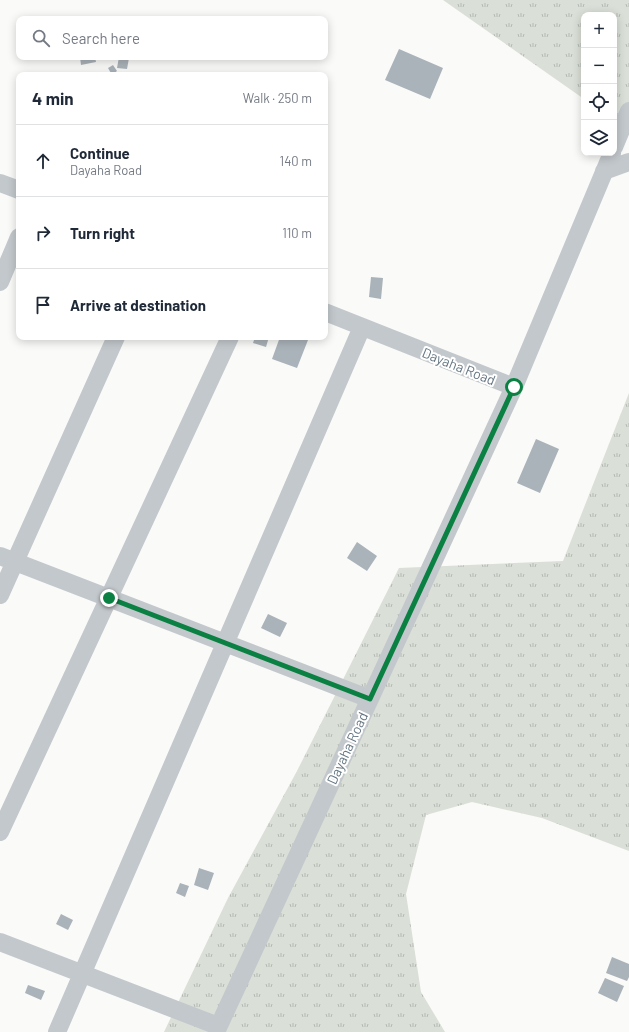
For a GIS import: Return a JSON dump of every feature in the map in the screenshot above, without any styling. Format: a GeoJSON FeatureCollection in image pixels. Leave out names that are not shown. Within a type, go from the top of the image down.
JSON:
{"type":"FeatureCollection","features":[{"type":"Feature","properties":{"kind":"street"},"geometry":{"type":"LineString","coordinates":[[617,140],[629,111]]}},
{"type":"Feature","properties":{"kind":"street"},"geometry":{"type":"LineString","coordinates":[[514,387],[611,156]]}},
{"type":"Feature","properties":{"kind":"street"},"geometry":{"type":"LineString","coordinates":[[604,171],[629,162]]}},
{"type":"Feature","properties":{"kind":"street"},"geometry":{"type":"LineString","coordinates":[[0,183],[16,189]]}},
{"type":"Feature","properties":{"kind":"street"},"geometry":{"type":"LineString","coordinates":[[0,282],[16,244]]}},
{"type":"Feature","properties":{"kind":"street","name":"Dayaha Road"},"geometry":{"type":"LineString","coordinates":[[217,1029],[514,387],[328,313]]}},
{"type":"Feature","properties":{"kind":"street"},"geometry":{"type":"LineString","coordinates":[[57,1032],[362,327]]}},
{"type":"Feature","properties":{"kind":"street"},"geometry":{"type":"LineString","coordinates":[[0,595],[8,558],[115,340]]}},
{"type":"Feature","properties":{"kind":"street"},"geometry":{"type":"LineString","coordinates":[[0,832],[229,340]]}},
{"type":"Feature","properties":{"kind":"street"},"geometry":{"type":"LineString","coordinates":[[8,558],[370,699]]}},
{"type":"Feature","properties":{"kind":"street"},"geometry":{"type":"LineString","coordinates":[[0,942],[217,1029]]}},
{"type":"Feature","properties":{"kind":"green space"},"geometry":{"type":"Polygon","coordinates":[[[443,0],[629,0],[629,128],[617,122],[617,12],[581,12],[581,97],[443,0]]]}},
{"type":"Feature","properties":{"kind":"green space"},"geometry":{"type":"Polygon","coordinates":[[[629,393],[629,851],[542,818],[472,802],[426,815],[406,894],[421,992],[445,1032],[164,1032],[228,898],[297,771],[399,568],[563,561],[629,393]]]}},
{"type":"Feature","properties":{"kind":"building"},"geometry":{"type":"Polygon","coordinates":[[[399,49],[443,68],[430,99],[385,80],[399,49]]]}},
{"type":"Feature","properties":{"kind":"building"},"geometry":{"type":"Polygon","coordinates":[[[80,60],[96,60],[96,62],[81,65],[80,60]]]}},
{"type":"Feature","properties":{"kind":"building"},"geometry":{"type":"Polygon","coordinates":[[[118,60],[129,60],[127,69],[117,68],[118,60]]]}},
{"type":"Feature","properties":{"kind":"building"},"geometry":{"type":"Polygon","coordinates":[[[113,65],[117,71],[110,72],[108,68],[113,65]]]}},
{"type":"Feature","properties":{"kind":"building"},"geometry":{"type":"Polygon","coordinates":[[[371,277],[383,278],[381,299],[369,297],[371,277]]]}},
{"type":"Feature","properties":{"kind":"building"},"geometry":{"type":"Polygon","coordinates":[[[254,340],[268,340],[266,347],[253,343],[254,340]]]}},
{"type":"Feature","properties":{"kind":"building"},"geometry":{"type":"Polygon","coordinates":[[[279,340],[308,340],[297,368],[272,359],[279,340]]]}},
{"type":"Feature","properties":{"kind":"building"},"geometry":{"type":"Polygon","coordinates":[[[536,439],[559,449],[540,493],[517,483],[536,439]]]}},
{"type":"Feature","properties":{"kind":"building"},"geometry":{"type":"Polygon","coordinates":[[[357,542],[377,556],[367,571],[347,558],[357,542]]]}},
{"type":"Feature","properties":{"kind":"building"},"geometry":{"type":"Polygon","coordinates":[[[268,614],[287,623],[280,637],[261,628],[268,614]]]}},
{"type":"Feature","properties":{"kind":"building"},"geometry":{"type":"Polygon","coordinates":[[[199,868],[214,873],[208,890],[194,885],[199,868]]]}},
{"type":"Feature","properties":{"kind":"building"},"geometry":{"type":"Polygon","coordinates":[[[180,883],[189,886],[185,897],[176,893],[180,883]]]}},
{"type":"Feature","properties":{"kind":"building"},"geometry":{"type":"Polygon","coordinates":[[[61,914],[73,920],[68,930],[56,924],[61,914]]]}},
{"type":"Feature","properties":{"kind":"building"},"geometry":{"type":"Polygon","coordinates":[[[612,957],[629,964],[629,977],[627,981],[606,973],[612,957]]]}},
{"type":"Feature","properties":{"kind":"building"},"geometry":{"type":"Polygon","coordinates":[[[605,978],[624,986],[617,1002],[598,993],[605,978]]]}},
{"type":"Feature","properties":{"kind":"building"},"geometry":{"type":"Polygon","coordinates":[[[28,985],[45,991],[41,1000],[25,993],[28,985]]]}},
{"type":"Feature","properties":{"kind":"route"},"geometry":{"type":"LineString","coordinates":[[109,598],[370,699],[514,387]]}}]}
